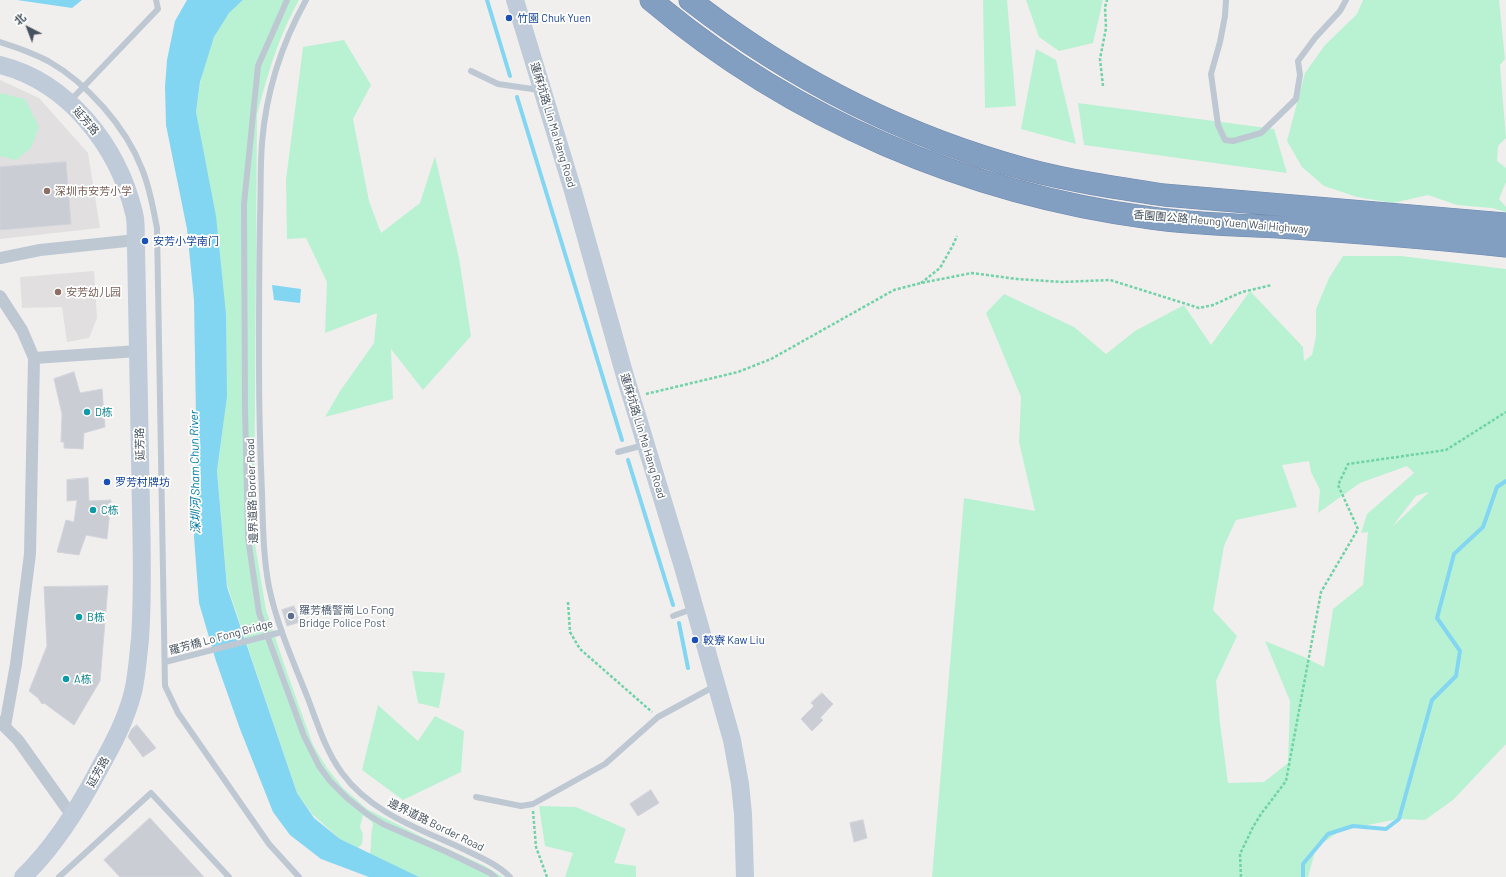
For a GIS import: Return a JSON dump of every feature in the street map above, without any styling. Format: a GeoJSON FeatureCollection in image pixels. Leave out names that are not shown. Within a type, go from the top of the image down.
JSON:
{"type":"FeatureCollection","features":[{"type":"Feature","properties":{"kind":"highway","name":"香園圍公路 Heung Yuen Wai Highway"},"geometry":{"type":"LineString","coordinates":[[690,0],[778,62],[823,88],[861,107],[943,143],[1025,169],[1114,188],[1164,196],[1506,224]]}},
{"type":"Feature","properties":{"kind":"highway","name":"香園圍公路 Heung Yuen Wai Highway"},"geometry":{"type":"LineString","coordinates":[[653,3],[722,55],[786,95],[810,108],[898,150],[940,167],[1011,190],[1081,206],[1152,218],[1506,246]]}},
{"type":"Feature","properties":{"kind":"street","name":"蓮麻坑路 Lin Ma Hang Road"},"geometry":{"type":"LineString","coordinates":[[516,0],[732,740],[740,784],[745,841],[745,877]]}},
{"type":"Feature","properties":{"kind":"street","name":"延芳路"},"geometry":{"type":"LineString","coordinates":[[0,65],[17,69],[51,87],[88,121],[104,144],[123,178],[135,214],[136,240],[142,555],[141,618],[138,660],[133,692],[125,718],[108,754],[72,816],[51,846],[24,877]]}},
{"type":"Feature","properties":{"kind":"street"},"geometry":{"type":"LineString","coordinates":[[0,258],[40,250],[136,240]]}},
{"type":"Feature","properties":{"kind":"street"},"geometry":{"type":"LineString","coordinates":[[0,296],[22,330],[34,358],[30,554],[16,664],[2,724],[18,740],[72,816]]}},
{"type":"Feature","properties":{"kind":"street"},"geometry":{"type":"LineString","coordinates":[[34,358],[138,351]]}},
{"type":"Feature","properties":{"kind":"lane"},"geometry":{"type":"LineString","coordinates":[[69,102],[158,9],[156,0]]}},
{"type":"Feature","properties":{"kind":"lane"},"geometry":{"type":"LineString","coordinates":[[288,0],[258,66],[244,204],[245,400],[248,538],[259,613],[304,736],[319,766],[330,781],[347,798],[382,824],[446,852],[490,873],[495,877]]}},
{"type":"Feature","properties":{"kind":"lane","name":"邊界道路 Border Road"},"geometry":{"type":"LineString","coordinates":[[306,0],[294,23],[279,63],[265,121],[262,158],[259,406],[264,532],[266,568],[269,588],[282,632],[325,744],[335,764],[352,785],[365,798],[386,813],[492,863],[510,877]]}},
{"type":"Feature","properties":{"kind":"lane"},"geometry":{"type":"LineString","coordinates":[[1226,0],[1225,16],[1220,42],[1211,74],[1218,125],[1225,140],[1233,140],[1261,133],[1296,99],[1300,75],[1298,60],[1315,38],[1340,11],[1346,0]]}},
{"type":"Feature","properties":{"kind":"lane"},"geometry":{"type":"LineString","coordinates":[[0,42],[48,61],[83,88],[110,116],[132,147],[142,169],[151,198],[157,228],[165,686],[178,713],[269,844],[299,877]]}},
{"type":"Feature","properties":{"kind":"lane"},"geometry":{"type":"LineString","coordinates":[[471,71],[498,84],[543,90]]}},
{"type":"Feature","properties":{"kind":"lane"},"geometry":{"type":"LineString","coordinates":[[618,452],[645,444]]}},
{"type":"Feature","properties":{"kind":"lane"},"geometry":{"type":"LineString","coordinates":[[673,616],[694,609]]}},
{"type":"Feature","properties":{"kind":"lane","name":"羅芳橋 Lo Fong Bridge"},"geometry":{"type":"LineString","coordinates":[[165,662],[282,632]]}},
{"type":"Feature","properties":{"kind":"lane"},"geometry":{"type":"LineString","coordinates":[[476,797],[521,806],[533,804],[605,764],[658,717],[708,688],[716,685]]}},
{"type":"Feature","properties":{"kind":"lane"},"geometry":{"type":"LineString","coordinates":[[59,877],[151,793],[229,877]]}},
{"type":"Feature","properties":{"kind":"path"},"geometry":{"type":"LineString","coordinates":[[1103,86],[1100,59],[1106,28],[1105,7],[1107,0]]}},
{"type":"Feature","properties":{"kind":"path"},"geometry":{"type":"LineString","coordinates":[[921,284],[940,268],[957,236]]}},
{"type":"Feature","properties":{"kind":"path"},"geometry":{"type":"LineString","coordinates":[[646,394],[738,372],[765,362],[894,290],[972,273],[1025,280],[1062,282],[1110,280],[1199,308],[1213,305],[1242,292],[1272,285]]}},
{"type":"Feature","properties":{"kind":"path"},"geometry":{"type":"LineString","coordinates":[[1241,877],[1240,854],[1261,814],[1286,781],[1321,592],[1358,529],[1338,486],[1348,464],[1446,450],[1506,412]]}},
{"type":"Feature","properties":{"kind":"path"},"geometry":{"type":"LineString","coordinates":[[568,602],[570,632],[580,648],[658,717]]}},
{"type":"Feature","properties":{"kind":"path"},"geometry":{"type":"LineString","coordinates":[[533,804],[536,847],[547,877]]}},
{"type":"Feature","properties":{"kind":"shaded area","name":"深圳市安芳小学"},"geometry":{"type":"Polygon","coordinates":[[[0,80],[39,98],[88,153],[100,228],[0,239],[0,80]]]}},
{"type":"Feature","properties":{"kind":"shaded area","name":"安芳幼儿园"},"geometry":{"type":"Polygon","coordinates":[[[94,271],[97,318],[89,338],[67,342],[62,307],[22,308],[20,277],[94,271]]]}},
{"type":"Feature","properties":{"kind":"green space"},"geometry":{"type":"Polygon","coordinates":[[[243,0],[299,0],[285,28],[274,56],[257,115],[254,538],[266,610],[313,745],[327,768],[343,788],[367,809],[424,838],[485,866],[503,877],[418,877],[370,854],[373,825],[372,822],[363,815],[360,827],[363,834],[362,844],[358,848],[340,839],[312,814],[297,793],[227,585],[217,471],[227,395],[196,112],[202,73],[215,35],[231,11],[243,0]]]}},
{"type":"Feature","properties":{"kind":"green space"},"geometry":{"type":"Polygon","coordinates":[[[983,0],[1007,0],[1016,106],[985,108],[983,0]]]}},
{"type":"Feature","properties":{"kind":"green space"},"geometry":{"type":"Polygon","coordinates":[[[1026,0],[1103,0],[1093,43],[1059,51],[1039,37],[1026,0]]]}},
{"type":"Feature","properties":{"kind":"green space"},"geometry":{"type":"Polygon","coordinates":[[[1363,0],[1499,0],[1505,59],[1500,65],[1506,138],[1498,146],[1497,161],[1506,168],[1506,182],[1499,199],[1506,207],[1506,212],[1492,208],[1457,205],[1428,195],[1393,203],[1357,197],[1324,186],[1302,167],[1287,141],[1305,73],[1325,45],[1357,14],[1363,0]]]}},
{"type":"Feature","properties":{"kind":"green space"},"geometry":{"type":"Polygon","coordinates":[[[344,40],[371,85],[353,119],[369,201],[381,233],[420,203],[435,156],[459,258],[471,336],[423,390],[391,349],[393,399],[325,417],[340,391],[374,343],[377,313],[325,333],[327,282],[306,238],[287,239],[286,180],[303,47],[344,40]]]}},
{"type":"Feature","properties":{"kind":"green space"},"geometry":{"type":"Polygon","coordinates":[[[1036,49],[1056,60],[1076,144],[1021,129],[1036,49]]]}},
{"type":"Feature","properties":{"kind":"green space"},"geometry":{"type":"Polygon","coordinates":[[[0,93],[25,99],[39,127],[31,148],[16,160],[0,156],[0,93]]]}},
{"type":"Feature","properties":{"kind":"green space"},"geometry":{"type":"Polygon","coordinates":[[[1078,103],[1274,129],[1287,173],[1084,145],[1078,103]]]}},
{"type":"Feature","properties":{"kind":"green space"},"geometry":{"type":"Polygon","coordinates":[[[1343,256],[1401,256],[1506,269],[1506,744],[1453,800],[1425,820],[1399,819],[1341,830],[1316,848],[1308,877],[932,877],[964,498],[1035,511],[1019,442],[1021,397],[986,313],[1004,294],[1074,327],[1106,354],[1135,331],[1184,305],[1211,345],[1250,291],[1303,347],[1304,361],[1312,355],[1316,336],[1316,309],[1329,278],[1343,256]],[[1309,461],[1282,465],[1297,507],[1236,520],[1224,546],[1213,610],[1237,636],[1216,681],[1228,783],[1264,782],[1288,763],[1290,701],[1265,641],[1324,667],[1333,609],[1363,585],[1368,532],[1361,533],[1367,514],[1414,473],[1407,466],[1360,483],[1318,513],[1320,490],[1311,472],[1309,461]],[[1428,493],[1416,496],[1392,527],[1428,493]]]}},
{"type":"Feature","properties":{"kind":"green space"},"geometry":{"type":"Polygon","coordinates":[[[412,671],[445,673],[439,708],[418,703],[412,671]]]}},
{"type":"Feature","properties":{"kind":"green space"},"geometry":{"type":"Polygon","coordinates":[[[378,705],[418,741],[435,716],[464,731],[461,772],[403,800],[362,770],[378,705]]]}},
{"type":"Feature","properties":{"kind":"green space"},"geometry":{"type":"Polygon","coordinates":[[[539,806],[576,807],[626,829],[614,863],[636,866],[636,877],[565,877],[573,853],[545,846],[539,806]]]}},
{"type":"Feature","properties":{"kind":"water"},"geometry":{"type":"Polygon","coordinates":[[[17,0],[82,0],[72,8],[17,0]]]}},
{"type":"Feature","properties":{"kind":"water"},"geometry":{"type":"Polygon","coordinates":[[[187,0],[243,0],[229,13],[214,37],[200,82],[196,112],[216,216],[226,314],[227,397],[217,471],[227,587],[297,793],[314,818],[340,839],[419,877],[369,877],[321,859],[290,835],[273,812],[240,729],[216,661],[199,603],[194,537],[196,417],[194,300],[187,229],[166,125],[165,87],[167,60],[175,21],[187,0]]]}},
{"type":"Feature","properties":{"kind":"water"},"geometry":{"type":"Polygon","coordinates":[[[272,285],[301,289],[300,303],[274,300],[272,285]]]}},
{"type":"Feature","properties":{"kind":"building"},"geometry":{"type":"Polygon","coordinates":[[[66,162],[71,224],[0,230],[0,167],[66,162]]]}},
{"type":"Feature","properties":{"kind":"building","name":"D栋"},"geometry":{"type":"Polygon","coordinates":[[[74,372],[80,393],[102,389],[105,427],[84,433],[83,449],[64,448],[64,442],[61,442],[62,414],[54,379],[74,372]]]}},
{"type":"Feature","properties":{"kind":"building","name":"C栋"},"geometry":{"type":"Polygon","coordinates":[[[88,478],[89,501],[111,500],[107,539],[86,535],[79,555],[57,552],[66,520],[74,522],[77,500],[67,501],[67,480],[88,478]]]}},
{"type":"Feature","properties":{"kind":"building"},"geometry":{"type":"Polygon","coordinates":[[[108,586],[100,681],[74,725],[44,703],[42,704],[38,698],[29,691],[47,646],[44,587],[108,586]]]}},
{"type":"Feature","properties":{"kind":"building","name":"羅芳橋警崗 Lo Fong Bridge Police Post"},"geometry":{"type":"Polygon","coordinates":[[[294,606],[300,622],[287,626],[282,610],[294,606]]]}},
{"type":"Feature","properties":{"kind":"building"},"geometry":{"type":"Polygon","coordinates":[[[822,693],[833,704],[820,718],[823,720],[812,731],[801,719],[814,706],[811,703],[822,693]]]}},
{"type":"Feature","properties":{"kind":"building"},"geometry":{"type":"Polygon","coordinates":[[[137,725],[156,748],[143,757],[128,737],[131,730],[137,725]]]}},
{"type":"Feature","properties":{"kind":"building"},"geometry":{"type":"Polygon","coordinates":[[[651,790],[659,803],[638,816],[630,804],[651,790]]]}},
{"type":"Feature","properties":{"kind":"building"},"geometry":{"type":"Polygon","coordinates":[[[150,818],[204,877],[120,877],[104,860],[150,818]]]}},
{"type":"Feature","properties":{"kind":"building"},"geometry":{"type":"Polygon","coordinates":[[[863,820],[867,838],[854,842],[850,823],[863,820]]]}},
{"type":"Feature","properties":{"kind":"waterway"},"geometry":{"type":"LineString","coordinates":[[487,0],[510,76]]}},
{"type":"Feature","properties":{"kind":"waterway"},"geometry":{"type":"LineString","coordinates":[[517,97],[622,440]]}},
{"type":"Feature","properties":{"kind":"waterway"},"geometry":{"type":"LineString","coordinates":[[628,460],[673,605]]}},
{"type":"Feature","properties":{"kind":"waterway"},"geometry":{"type":"LineString","coordinates":[[1303,877],[1303,864],[1328,834],[1353,826],[1386,829],[1399,819],[1432,700],[1456,676],[1460,651],[1437,618],[1454,554],[1483,527],[1497,487],[1506,481]]}},
{"type":"Feature","properties":{"kind":"waterway"},"geometry":{"type":"LineString","coordinates":[[679,623],[688,668]]}},
{"type":"Feature","properties":{"kind":"place","name":"竹園 Chuk Yuen"},"geometry":{"type":"Point","coordinates":[509,18]}},
{"type":"Feature","properties":{"kind":"place","name":"深圳市安芳小学"},"geometry":{"type":"Point","coordinates":[47,191]}},
{"type":"Feature","properties":{"kind":"place","name":"安芳小学南门"},"geometry":{"type":"Point","coordinates":[145,241]}},
{"type":"Feature","properties":{"kind":"place","name":"安芳幼儿园"},"geometry":{"type":"Point","coordinates":[58,292]}},
{"type":"Feature","properties":{"kind":"place","name":"D栋"},"geometry":{"type":"Point","coordinates":[87,412]}},
{"type":"Feature","properties":{"kind":"place","name":"罗芳村牌坊"},"geometry":{"type":"Point","coordinates":[107,482]}},
{"type":"Feature","properties":{"kind":"place","name":"C栋"},"geometry":{"type":"Point","coordinates":[93,510]}},
{"type":"Feature","properties":{"kind":"place","name":"羅芳橋警崗 Lo Fong Bridge Police Post"},"geometry":{"type":"Point","coordinates":[291,616]}},
{"type":"Feature","properties":{"kind":"place","name":"B栋"},"geometry":{"type":"Point","coordinates":[79,617]}},
{"type":"Feature","properties":{"kind":"place","name":"較寮 Kaw Liu"},"geometry":{"type":"Point","coordinates":[695,640]}},
{"type":"Feature","properties":{"kind":"place","name":"A栋"},"geometry":{"type":"Point","coordinates":[66,679]}},
{"type":"Feature","properties":{"kind":"water label","name":"深圳河 Sham Chun River"},"geometry":{"type":"Point","coordinates":[195,472]}}]}
